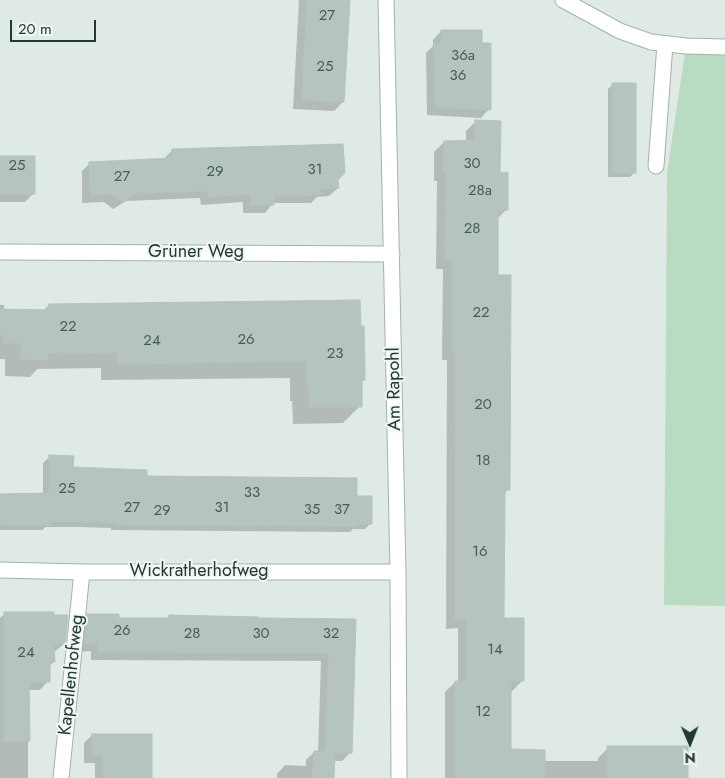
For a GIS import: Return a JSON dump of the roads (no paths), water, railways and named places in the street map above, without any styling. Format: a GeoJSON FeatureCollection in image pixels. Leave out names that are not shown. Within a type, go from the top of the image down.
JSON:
{"type":"FeatureCollection","features":[{"type":"Feature","properties":{"kind":"street","name":"Am Rapohl"},"geometry":{"type":"LineString","coordinates":[[386,0],[398,572],[399,778]]}},
{"type":"Feature","properties":{"kind":"street"},"geometry":{"type":"LineString","coordinates":[[563,0],[620,31],[651,42],[686,46],[725,47]]}},
{"type":"Feature","properties":{"kind":"street"},"geometry":{"type":"LineString","coordinates":[[656,166],[665,44]]}},
{"type":"Feature","properties":{"kind":"street","name":"Grüner Weg"},"geometry":{"type":"LineString","coordinates":[[0,252],[392,254]]}},
{"type":"Feature","properties":{"kind":"street","name":"Wickratherhofweg"},"geometry":{"type":"LineString","coordinates":[[0,570],[82,572],[398,572]]}},
{"type":"Feature","properties":{"kind":"street","name":"Kapellenhofweg"},"geometry":{"type":"LineString","coordinates":[[61,778],[82,572]]}}]}
